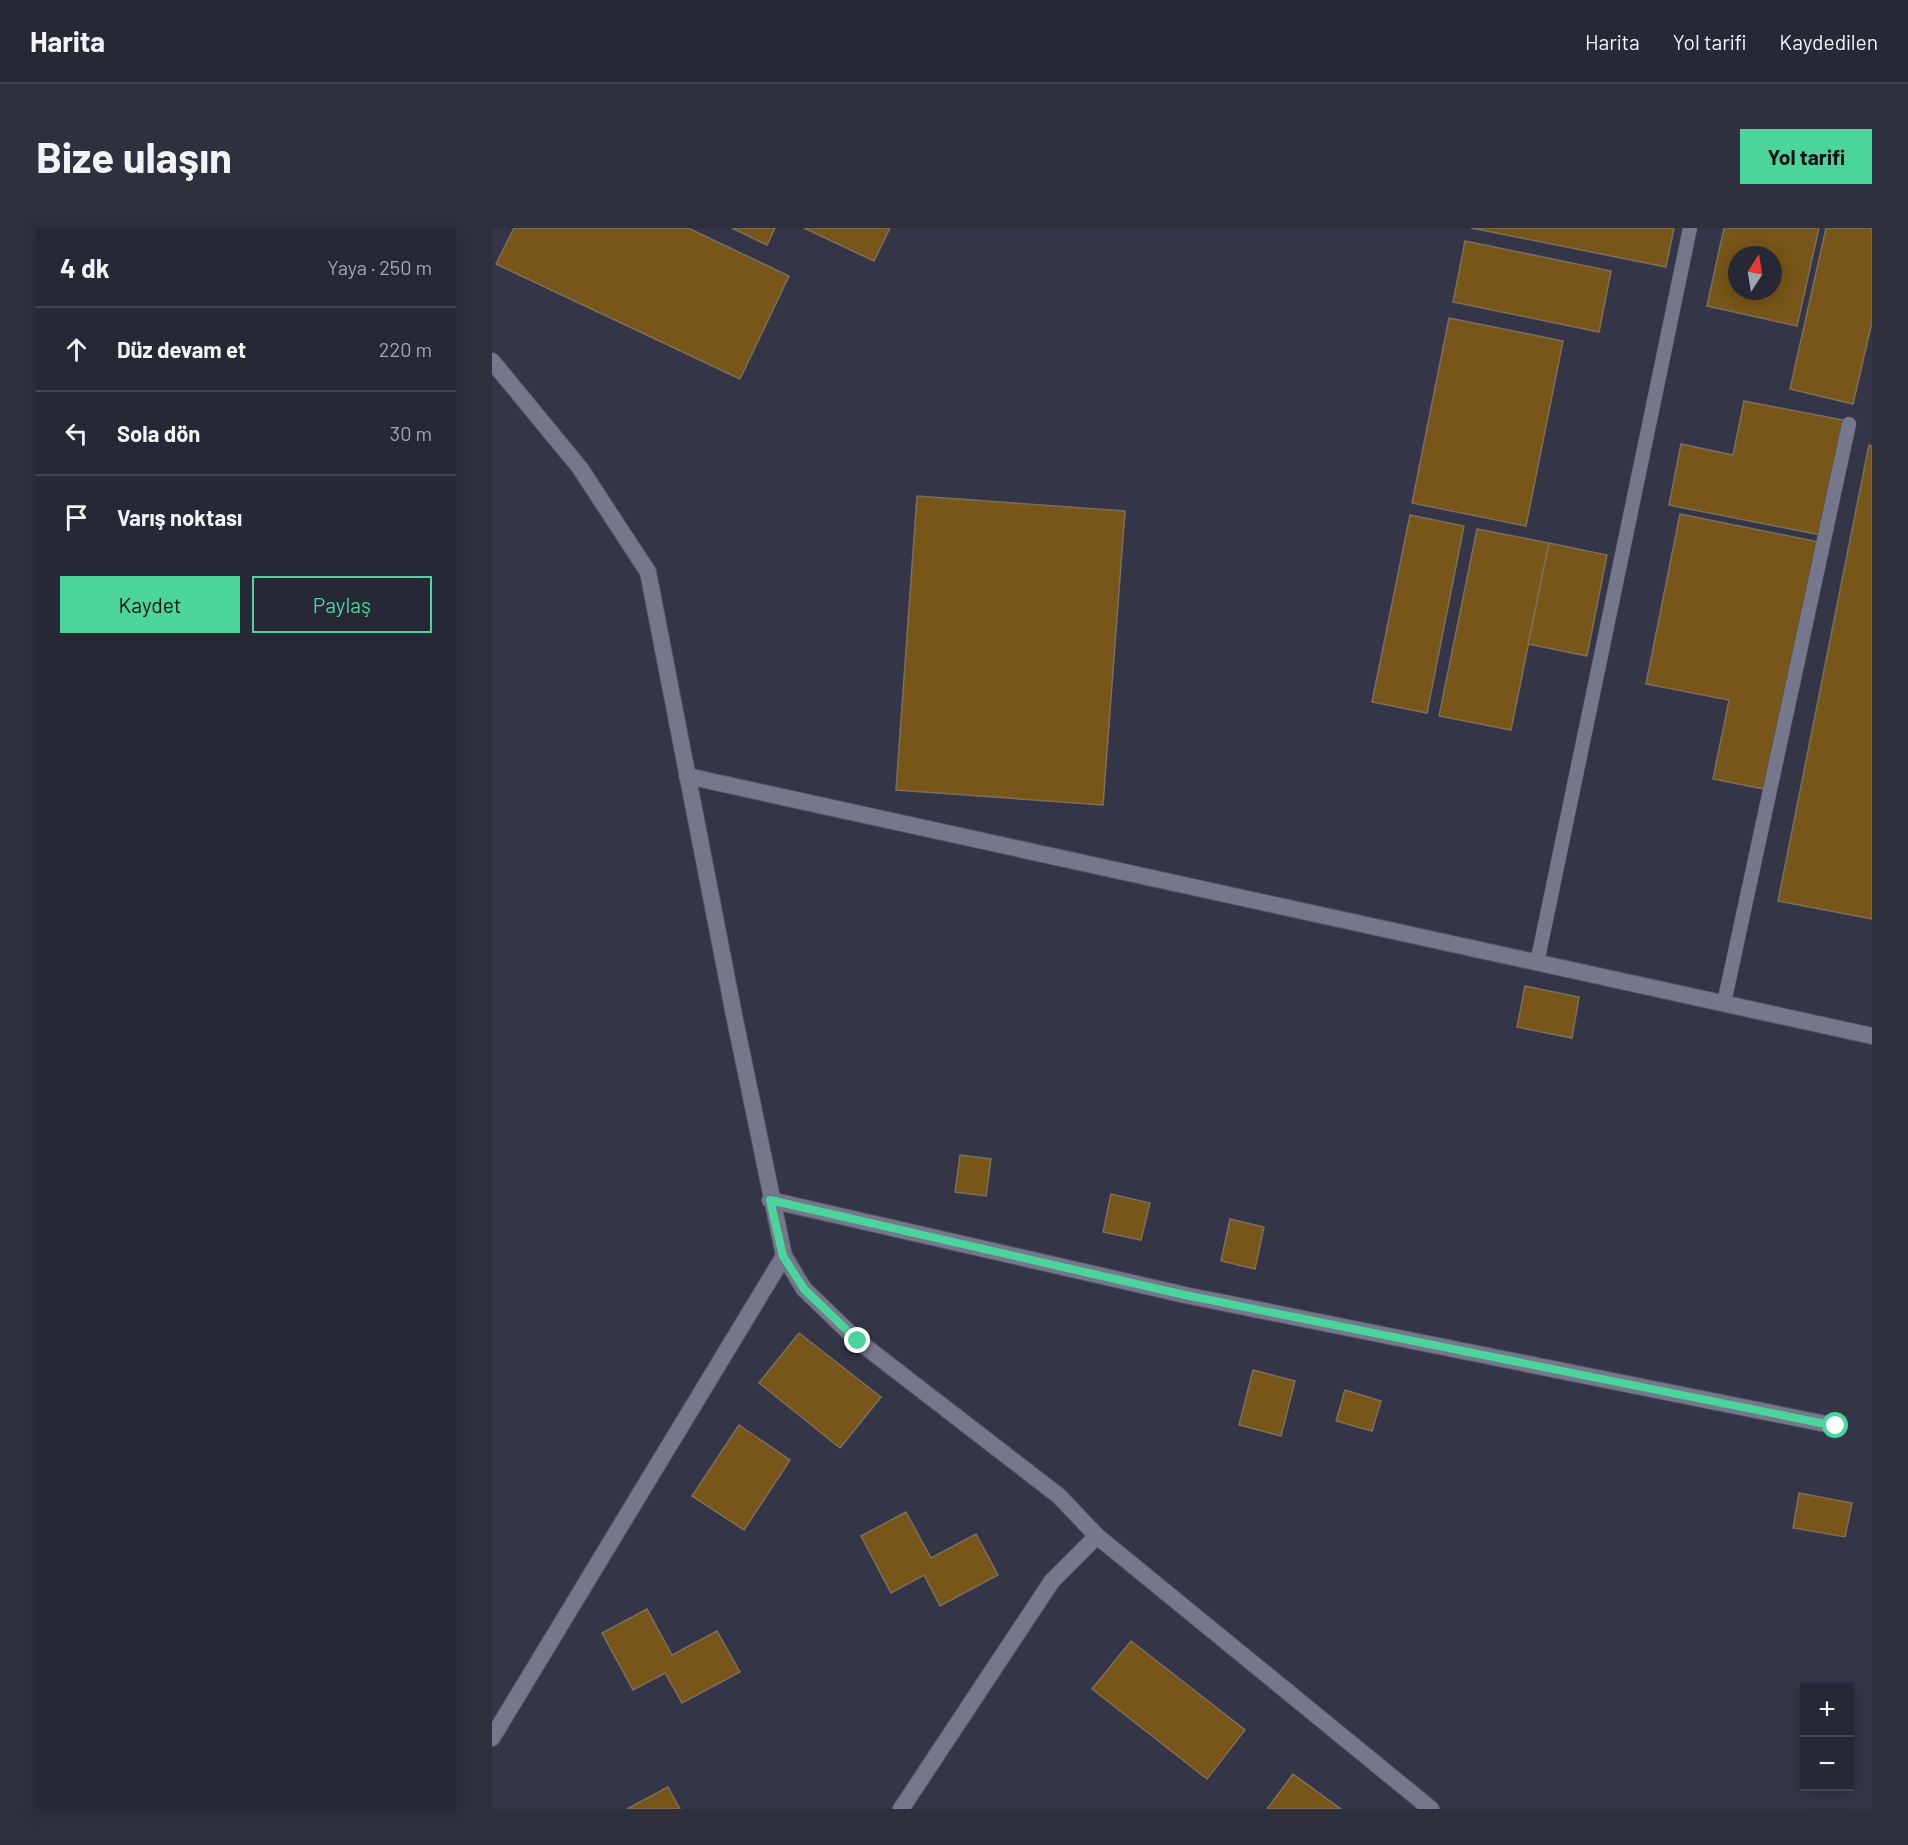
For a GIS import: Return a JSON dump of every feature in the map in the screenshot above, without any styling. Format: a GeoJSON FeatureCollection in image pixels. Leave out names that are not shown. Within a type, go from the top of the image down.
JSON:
{"type":"FeatureCollection","features":[{"type":"Feature","properties":{"kind":"street"},"geometry":{"type":"LineString","coordinates":[[492,361],[580,468],[648,572],[770,1200],[783,1256],[804,1289],[858,1341],[1059,1496],[1097,1536],[1431,1809]]}},
{"type":"Feature","properties":{"kind":"street"},"geometry":{"type":"LineString","coordinates":[[687,776],[1872,1036]]}},
{"type":"Feature","properties":{"kind":"street"},"geometry":{"type":"LineString","coordinates":[[770,1200],[1185,1295],[1836,1426]]}},
{"type":"Feature","properties":{"kind":"street"},"geometry":{"type":"LineString","coordinates":[[492,1738],[783,1256]]}},
{"type":"Feature","properties":{"kind":"street"},"geometry":{"type":"LineString","coordinates":[[901,1809],[1052,1581],[1097,1536]]}},
{"type":"Feature","properties":{"kind":"lane"},"geometry":{"type":"LineString","coordinates":[[1538,963],[1690,228]]}},
{"type":"Feature","properties":{"kind":"lane"},"geometry":{"type":"LineString","coordinates":[[1724,1003],[1849,424]]}},
{"type":"Feature","properties":{"kind":"building"},"geometry":{"type":"Polygon","coordinates":[[[514,228],[688,228],[789,276],[740,379],[496,264],[514,228]]]}},
{"type":"Feature","properties":{"kind":"building"},"geometry":{"type":"Polygon","coordinates":[[[732,228],[775,228],[767,245],[732,228]]]}},
{"type":"Feature","properties":{"kind":"building"},"geometry":{"type":"Polygon","coordinates":[[[804,228],[890,228],[874,261],[804,228]]]}},
{"type":"Feature","properties":{"kind":"building"},"geometry":{"type":"Polygon","coordinates":[[[1471,228],[1674,228],[1666,267],[1471,228]]]}},
{"type":"Feature","properties":{"kind":"building"},"geometry":{"type":"Polygon","coordinates":[[[1724,228],[1819,228],[1797,326],[1707,306],[1724,228]]]}},
{"type":"Feature","properties":{"kind":"building"},"geometry":{"type":"Polygon","coordinates":[[[1826,228],[1872,228],[1872,322],[1853,404],[1790,389],[1826,228]]]}},
{"type":"Feature","properties":{"kind":"building"},"geometry":{"type":"Polygon","coordinates":[[[1465,241],[1611,271],[1599,332],[1453,302],[1465,241]]]}},
{"type":"Feature","properties":{"kind":"building"},"geometry":{"type":"Polygon","coordinates":[[[1449,318],[1563,341],[1526,526],[1412,503],[1449,318]]]}},
{"type":"Feature","properties":{"kind":"building"},"geometry":{"type":"Polygon","coordinates":[[[1744,401],[1843,420],[1821,535],[1669,505],[1681,444],[1733,455],[1744,401]]]}},
{"type":"Feature","properties":{"kind":"building"},"geometry":{"type":"Polygon","coordinates":[[[1869,445],[1872,446],[1872,919],[1778,901],[1869,445]]]}},
{"type":"Feature","properties":{"kind":"building"},"geometry":{"type":"Polygon","coordinates":[[[917,496],[1125,511],[1103,805],[896,790],[917,496]]]}},
{"type":"Feature","properties":{"kind":"building"},"geometry":{"type":"Polygon","coordinates":[[[1680,514],[1819,542],[1769,790],[1713,779],[1729,700],[1646,684],[1680,514]]]}},
{"type":"Feature","properties":{"kind":"building"},"geometry":{"type":"Polygon","coordinates":[[[1410,515],[1464,526],[1427,713],[1372,702],[1410,515]]]}},
{"type":"Feature","properties":{"kind":"building"},"geometry":{"type":"Polygon","coordinates":[[[1477,529],[1549,543],[1511,730],[1439,716],[1477,529]]]}},
{"type":"Feature","properties":{"kind":"building"},"geometry":{"type":"Polygon","coordinates":[[[1549,543],[1607,555],[1587,656],[1528,644],[1549,543]]]}},
{"type":"Feature","properties":{"kind":"building"},"geometry":{"type":"Polygon","coordinates":[[[1525,986],[1579,997],[1572,1038],[1517,1027],[1525,986]]]}},
{"type":"Feature","properties":{"kind":"building"},"geometry":{"type":"Polygon","coordinates":[[[960,1155],[991,1159],[986,1196],[955,1192],[960,1155]]]}},
{"type":"Feature","properties":{"kind":"building"},"geometry":{"type":"Polygon","coordinates":[[[1111,1194],[1150,1203],[1141,1240],[1103,1232],[1111,1194]]]}},
{"type":"Feature","properties":{"kind":"building"},"geometry":{"type":"Polygon","coordinates":[[[1230,1219],[1264,1227],[1255,1269],[1221,1261],[1230,1219]]]}},
{"type":"Feature","properties":{"kind":"building"},"geometry":{"type":"Polygon","coordinates":[[[799,1333],[881,1397],[840,1448],[759,1383],[799,1333]]]}},
{"type":"Feature","properties":{"kind":"building"},"geometry":{"type":"Polygon","coordinates":[[[1253,1370],[1295,1381],[1281,1436],[1239,1425],[1253,1370]]]}},
{"type":"Feature","properties":{"kind":"building"},"geometry":{"type":"Polygon","coordinates":[[[1345,1390],[1381,1401],[1372,1431],[1336,1421],[1345,1390]]]}},
{"type":"Feature","properties":{"kind":"building"},"geometry":{"type":"Polygon","coordinates":[[[739,1425],[790,1460],[744,1530],[692,1496],[739,1425]]]}},
{"type":"Feature","properties":{"kind":"building"},"geometry":{"type":"Polygon","coordinates":[[[1799,1493],[1852,1503],[1845,1537],[1793,1528],[1799,1493]]]}},
{"type":"Feature","properties":{"kind":"building"},"geometry":{"type":"Polygon","coordinates":[[[906,1512],[931,1558],[976,1534],[998,1575],[940,1606],[924,1575],[891,1593],[861,1536],[906,1512]]]}},
{"type":"Feature","properties":{"kind":"building"},"geometry":{"type":"Polygon","coordinates":[[[647,1609],[672,1655],[717,1631],[740,1672],[682,1703],[665,1673],[633,1690],[602,1633],[647,1609]]]}},
{"type":"Feature","properties":{"kind":"building"},"geometry":{"type":"Polygon","coordinates":[[[1131,1641],[1245,1730],[1207,1779],[1092,1689],[1131,1641]]]}},
{"type":"Feature","properties":{"kind":"building"},"geometry":{"type":"Polygon","coordinates":[[[1293,1774],[1341,1809],[1267,1809],[1293,1774]]]}},
{"type":"Feature","properties":{"kind":"building"},"geometry":{"type":"Polygon","coordinates":[[[668,1787],[680,1809],[627,1809],[668,1787]]]}},
{"type":"Feature","properties":{"kind":"route"},"geometry":{"type":"LineString","coordinates":[[858,1341],[804,1289],[783,1256],[770,1200],[1185,1295],[1836,1426]]}}]}
